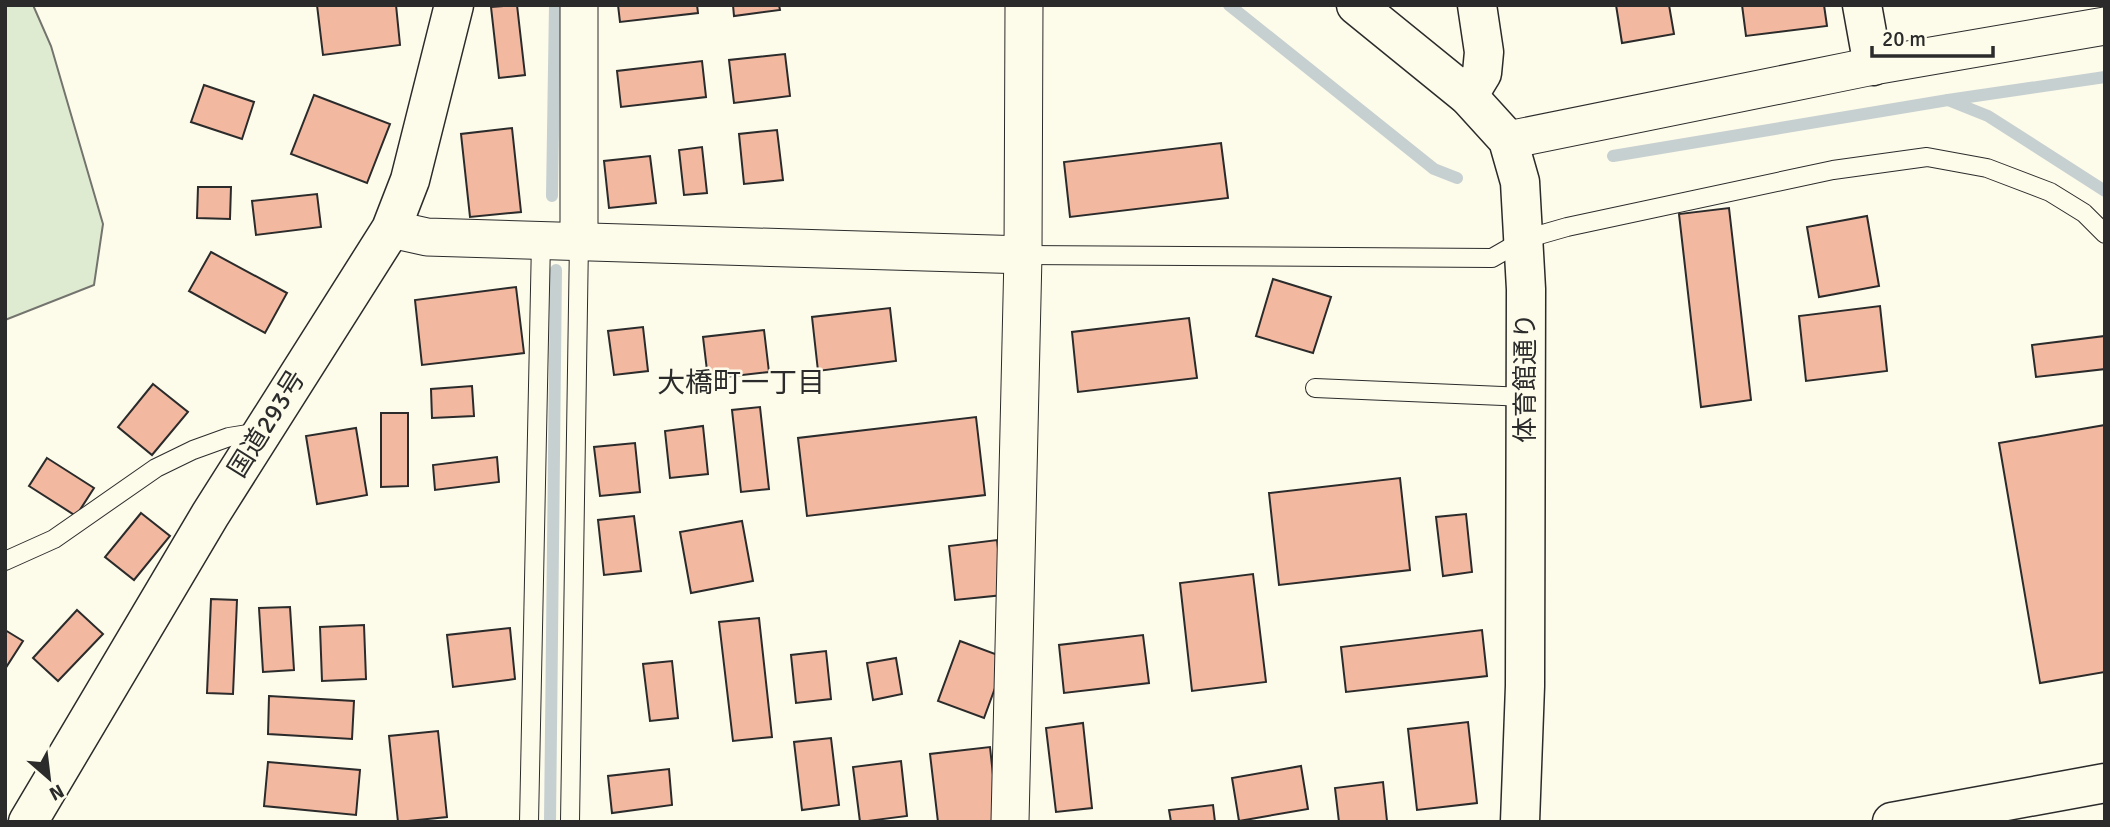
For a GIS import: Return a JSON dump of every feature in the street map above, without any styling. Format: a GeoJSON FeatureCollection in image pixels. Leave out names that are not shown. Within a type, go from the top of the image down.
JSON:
{"type":"FeatureCollection","features":[{"type":"Feature","properties":{"kind":"main road","name":"国道293号"},"geometry":{"type":"LineString","coordinates":[[28,822],[210,515],[391,229],[410,180],[454,5]]}},
{"type":"Feature","properties":{"kind":"main road","name":"体育館通り"},"geometry":{"type":"LineString","coordinates":[[1356,5],[1468,96],[1508,141],[1520,182],[1525,239],[1526,397],[1525,686],[1520,822]]}},
{"type":"Feature","properties":{"kind":"main road"},"geometry":{"type":"LineString","coordinates":[[1468,96],[1482,73],[1484,52],[1476,5]]}},
{"type":"Feature","properties":{"kind":"main road"},"geometry":{"type":"LineString","coordinates":[[1862,5],[1873,66]]}},
{"type":"Feature","properties":{"kind":"main road"},"geometry":{"type":"LineString","coordinates":[[1892,822],[2105,783]]}},
{"type":"Feature","properties":{"kind":"street"},"geometry":{"type":"LineString","coordinates":[[579,5],[579,242]]}},
{"type":"Feature","properties":{"kind":"street"},"geometry":{"type":"LineString","coordinates":[[1010,822],[1023,255],[1024,5]]}},
{"type":"Feature","properties":{"kind":"street"},"geometry":{"type":"LineString","coordinates":[[1508,141],[1873,66],[2105,26]]}},
{"type":"Feature","properties":{"kind":"street"},"geometry":{"type":"LineString","coordinates":[[391,229],[427,237],[1023,255]]}},
{"type":"Feature","properties":{"kind":"lane"},"geometry":{"type":"LineString","coordinates":[[1023,255],[1492,258],[1525,239],[1567,227],[1833,170],[1927,157],[1987,168],[2050,192],[2084,214],[2105,234]]}},
{"type":"Feature","properties":{"kind":"lane"},"geometry":{"type":"LineString","coordinates":[[529,822],[541,241]]}},
{"type":"Feature","properties":{"kind":"lane"},"geometry":{"type":"LineString","coordinates":[[570,822],[579,242]]}},
{"type":"Feature","properties":{"kind":"lane"},"geometry":{"type":"LineString","coordinates":[[1315,388],[1526,397]]}},
{"type":"Feature","properties":{"kind":"lane"},"geometry":{"type":"LineString","coordinates":[[5,561],[54,539],[156,468],[193,450],[229,437],[263,431]]}},
{"type":"Feature","properties":{"kind":"green space"},"geometry":{"type":"Polygon","coordinates":[[[5,5],[33,5],[51,46],[103,224],[94,285],[5,320],[5,5]]]}},
{"type":"Feature","properties":{"kind":"building"},"geometry":{"type":"Polygon","coordinates":[[[317,5],[396,5],[400,45],[323,55],[317,5]]]}},
{"type":"Feature","properties":{"kind":"building"},"geometry":{"type":"Polygon","coordinates":[[[517,5],[525,75],[499,78],[491,7],[517,5]]]}},
{"type":"Feature","properties":{"kind":"building"},"geometry":{"type":"Polygon","coordinates":[[[618,5],[697,5],[698,13],[620,22],[618,5]]]}},
{"type":"Feature","properties":{"kind":"building"},"geometry":{"type":"Polygon","coordinates":[[[733,5],[779,5],[780,10],[734,16],[733,5]]]}},
{"type":"Feature","properties":{"kind":"building"},"geometry":{"type":"Polygon","coordinates":[[[1616,5],[1669,5],[1674,34],[1622,43],[1616,5]]]}},
{"type":"Feature","properties":{"kind":"building"},"geometry":{"type":"Polygon","coordinates":[[[1742,5],[1824,5],[1827,26],[1746,36],[1742,5]]]}},
{"type":"Feature","properties":{"kind":"building"},"geometry":{"type":"Polygon","coordinates":[[[785,54],[790,96],[734,103],[729,60],[785,54]]]}},
{"type":"Feature","properties":{"kind":"building"},"geometry":{"type":"Polygon","coordinates":[[[702,61],[706,97],[621,107],[617,71],[702,61]]]}},
{"type":"Feature","properties":{"kind":"building"},"geometry":{"type":"Polygon","coordinates":[[[204,85],[254,102],[242,139],[191,122],[204,85]]]}},
{"type":"Feature","properties":{"kind":"building"},"geometry":{"type":"Polygon","coordinates":[[[314,95],[390,124],[367,183],[291,154],[314,95]]]}},
{"type":"Feature","properties":{"kind":"building"},"geometry":{"type":"Polygon","coordinates":[[[512,128],[521,212],[470,217],[461,134],[512,128]]]}},
{"type":"Feature","properties":{"kind":"building"},"geometry":{"type":"Polygon","coordinates":[[[777,130],[783,180],[744,184],[739,134],[777,130]]]}},
{"type":"Feature","properties":{"kind":"building"},"geometry":{"type":"Polygon","coordinates":[[[1221,143],[1228,198],[1070,217],[1064,162],[1221,143]]]}},
{"type":"Feature","properties":{"kind":"building"},"geometry":{"type":"Polygon","coordinates":[[[702,147],[707,193],[684,195],[679,150],[702,147]]]}},
{"type":"Feature","properties":{"kind":"building"},"geometry":{"type":"Polygon","coordinates":[[[650,156],[656,203],[609,208],[604,161],[650,156]]]}},
{"type":"Feature","properties":{"kind":"building"},"geometry":{"type":"Polygon","coordinates":[[[198,187],[231,187],[230,219],[197,218],[198,187]]]}},
{"type":"Feature","properties":{"kind":"building"},"geometry":{"type":"Polygon","coordinates":[[[317,194],[321,227],[256,235],[252,201],[317,194]]]}},
{"type":"Feature","properties":{"kind":"building"},"geometry":{"type":"Polygon","coordinates":[[[1729,208],[1751,400],[1701,407],[1679,214],[1729,208]]]}},
{"type":"Feature","properties":{"kind":"building"},"geometry":{"type":"Polygon","coordinates":[[[1867,216],[1879,286],[1819,297],[1807,227],[1867,216]]]}},
{"type":"Feature","properties":{"kind":"building"},"geometry":{"type":"Polygon","coordinates":[[[211,252],[287,293],[265,333],[189,291],[211,252]]]}},
{"type":"Feature","properties":{"kind":"building"},"geometry":{"type":"Polygon","coordinates":[[[1273,279],[1331,297],[1313,353],[1256,336],[1273,279]]]}},
{"type":"Feature","properties":{"kind":"building"},"geometry":{"type":"Polygon","coordinates":[[[516,287],[524,353],[422,365],[415,300],[516,287]]]}},
{"type":"Feature","properties":{"kind":"building"},"geometry":{"type":"Polygon","coordinates":[[[1880,306],[1887,371],[1806,381],[1799,316],[1880,306]]]}},
{"type":"Feature","properties":{"kind":"building"},"geometry":{"type":"Polygon","coordinates":[[[890,308],[896,361],[818,371],[812,317],[890,308]]]}},
{"type":"Feature","properties":{"kind":"building"},"geometry":{"type":"Polygon","coordinates":[[[1189,318],[1197,378],[1078,392],[1072,332],[1189,318]]]}},
{"type":"Feature","properties":{"kind":"building"},"geometry":{"type":"Polygon","coordinates":[[[643,327],[648,371],[614,375],[608,331],[643,327]]]}},
{"type":"Feature","properties":{"kind":"building"},"geometry":{"type":"Polygon","coordinates":[[[764,330],[769,372],[708,379],[703,337],[764,330]]]}},
{"type":"Feature","properties":{"kind":"building"},"geometry":{"type":"Polygon","coordinates":[[[2105,336],[2105,369],[2036,377],[2032,345],[2105,336]]]}},
{"type":"Feature","properties":{"kind":"building"},"geometry":{"type":"Polygon","coordinates":[[[153,384],[188,412],[152,455],[118,427],[153,384]]]}},
{"type":"Feature","properties":{"kind":"building"},"geometry":{"type":"Polygon","coordinates":[[[472,386],[474,416],[432,418],[431,389],[472,386]]]}},
{"type":"Feature","properties":{"kind":"building"},"geometry":{"type":"Polygon","coordinates":[[[760,407],[769,489],[741,492],[732,410],[760,407]]]}},
{"type":"Feature","properties":{"kind":"building"},"geometry":{"type":"Polygon","coordinates":[[[381,413],[408,413],[408,486],[381,487],[381,413]]]}},
{"type":"Feature","properties":{"kind":"building"},"geometry":{"type":"Polygon","coordinates":[[[976,417],[985,495],[807,516],[798,438],[976,417]]]}},
{"type":"Feature","properties":{"kind":"building"},"geometry":{"type":"Polygon","coordinates":[[[2105,425],[2105,672],[2040,683],[1999,443],[2105,425]]]}},
{"type":"Feature","properties":{"kind":"building"},"geometry":{"type":"Polygon","coordinates":[[[703,426],[708,474],[670,478],[665,431],[703,426]]]}},
{"type":"Feature","properties":{"kind":"building"},"geometry":{"type":"Polygon","coordinates":[[[356,428],[367,495],[317,504],[306,436],[356,428]]]}},
{"type":"Feature","properties":{"kind":"building"},"geometry":{"type":"Polygon","coordinates":[[[635,443],[640,492],[600,496],[594,447],[635,443]]]}},
{"type":"Feature","properties":{"kind":"building"},"geometry":{"type":"Polygon","coordinates":[[[497,457],[499,482],[435,490],[433,465],[497,457]]]}},
{"type":"Feature","properties":{"kind":"building"},"geometry":{"type":"Polygon","coordinates":[[[47,458],[94,488],[76,516],[29,486],[47,458]]]}},
{"type":"Feature","properties":{"kind":"building"},"geometry":{"type":"Polygon","coordinates":[[[1400,478],[1410,570],[1279,585],[1269,493],[1400,478]]]}},
{"type":"Feature","properties":{"kind":"building"},"geometry":{"type":"Polygon","coordinates":[[[141,513],[170,536],[134,580],[105,557],[141,513]]]}},
{"type":"Feature","properties":{"kind":"building"},"geometry":{"type":"Polygon","coordinates":[[[1466,514],[1472,572],[1443,576],[1436,517],[1466,514]]]}},
{"type":"Feature","properties":{"kind":"building"},"geometry":{"type":"Polygon","coordinates":[[[634,516],[641,571],[604,575],[598,520],[634,516]]]}},
{"type":"Feature","properties":{"kind":"building"},"geometry":{"type":"Polygon","coordinates":[[[742,521],[753,581],[691,593],[680,532],[742,521]]]}},
{"type":"Feature","properties":{"kind":"building"},"geometry":{"type":"Polygon","coordinates":[[[997,540],[1003,595],[955,600],[949,546],[997,540]]]}},
{"type":"Feature","properties":{"kind":"building"},"geometry":{"type":"Polygon","coordinates":[[[1253,574],[1266,682],[1192,691],[1180,583],[1253,574]]]}},
{"type":"Feature","properties":{"kind":"building"},"geometry":{"type":"Polygon","coordinates":[[[211,599],[237,600],[233,694],[207,693],[211,599]]]}},
{"type":"Feature","properties":{"kind":"building"},"geometry":{"type":"Polygon","coordinates":[[[290,607],[294,670],[263,672],[259,608],[290,607]]]}},
{"type":"Feature","properties":{"kind":"building"},"geometry":{"type":"Polygon","coordinates":[[[77,610],[103,634],[58,681],[33,658],[77,610]]]}},
{"type":"Feature","properties":{"kind":"building"},"geometry":{"type":"Polygon","coordinates":[[[759,618],[772,737],[733,741],[719,622],[759,618]]]}},
{"type":"Feature","properties":{"kind":"building"},"geometry":{"type":"Polygon","coordinates":[[[364,625],[366,679],[322,681],[320,627],[364,625]]]}},
{"type":"Feature","properties":{"kind":"building"},"geometry":{"type":"Polygon","coordinates":[[[510,628],[515,679],[453,687],[447,635],[510,628]]]}},
{"type":"Feature","properties":{"kind":"building"},"geometry":{"type":"Polygon","coordinates":[[[5,630],[23,641],[5,669],[5,630]]]}},
{"type":"Feature","properties":{"kind":"building"},"geometry":{"type":"Polygon","coordinates":[[[1482,630],[1487,676],[1346,692],[1341,647],[1482,630]]]}},
{"type":"Feature","properties":{"kind":"building"},"geometry":{"type":"Polygon","coordinates":[[[1143,635],[1149,683],[1064,693],[1059,645],[1143,635]]]}},
{"type":"Feature","properties":{"kind":"building"},"geometry":{"type":"Polygon","coordinates":[[[960,641],[1006,658],[984,718],[938,701],[960,641]]]}},
{"type":"Feature","properties":{"kind":"building"},"geometry":{"type":"Polygon","coordinates":[[[826,651],[831,699],[796,703],[791,655],[826,651]]]}},
{"type":"Feature","properties":{"kind":"building"},"geometry":{"type":"Polygon","coordinates":[[[896,658],[902,694],[873,700],[867,663],[896,658]]]}},
{"type":"Feature","properties":{"kind":"building"},"geometry":{"type":"Polygon","coordinates":[[[672,661],[678,718],[650,721],[643,664],[672,661]]]}},
{"type":"Feature","properties":{"kind":"building"},"geometry":{"type":"Polygon","coordinates":[[[269,696],[354,701],[352,739],[268,734],[269,696]]]}},
{"type":"Feature","properties":{"kind":"building"},"geometry":{"type":"Polygon","coordinates":[[[1468,722],[1477,803],[1417,810],[1408,729],[1468,722]]]}},
{"type":"Feature","properties":{"kind":"building"},"geometry":{"type":"Polygon","coordinates":[[[1083,723],[1092,808],[1056,812],[1046,728],[1083,723]]]}},
{"type":"Feature","properties":{"kind":"building"},"geometry":{"type":"Polygon","coordinates":[[[438,731],[447,817],[398,822],[389,736],[438,731]]]}},
{"type":"Feature","properties":{"kind":"building"},"geometry":{"type":"Polygon","coordinates":[[[831,738],[839,805],[802,810],[794,742],[831,738]]]}},
{"type":"Feature","properties":{"kind":"building"},"geometry":{"type":"Polygon","coordinates":[[[990,747],[998,822],[938,822],[930,754],[990,747]]]}},
{"type":"Feature","properties":{"kind":"building"},"geometry":{"type":"Polygon","coordinates":[[[901,761],[907,816],[860,822],[853,767],[901,761]]]}},
{"type":"Feature","properties":{"kind":"building"},"geometry":{"type":"Polygon","coordinates":[[[268,762],[360,770],[356,815],[264,806],[268,762]]]}},
{"type":"Feature","properties":{"kind":"building"},"geometry":{"type":"Polygon","coordinates":[[[1301,766],[1308,809],[1239,821],[1232,778],[1301,766]]]}},
{"type":"Feature","properties":{"kind":"building"},"geometry":{"type":"Polygon","coordinates":[[[669,769],[672,805],[612,813],[608,776],[669,769]]]}},
{"type":"Feature","properties":{"kind":"building"},"geometry":{"type":"Polygon","coordinates":[[[1383,782],[1387,821],[1339,822],[1335,788],[1383,782]]]}},
{"type":"Feature","properties":{"kind":"building"},"geometry":{"type":"Polygon","coordinates":[[[1213,805],[1215,822],[1171,822],[1169,810],[1213,805]]]}},
{"type":"Feature","properties":{"kind":"waterway"},"geometry":{"type":"LineString","coordinates":[[552,196],[555,5]]}},
{"type":"Feature","properties":{"kind":"waterway"},"geometry":{"type":"LineString","coordinates":[[1229,5],[1434,169],[1457,178]]}},
{"type":"Feature","properties":{"kind":"waterway"},"geometry":{"type":"LineString","coordinates":[[1613,156],[1948,100],[2105,77]]}},
{"type":"Feature","properties":{"kind":"waterway"},"geometry":{"type":"LineString","coordinates":[[1948,100],[1988,116],[2105,191]]}},
{"type":"Feature","properties":{"kind":"waterway"},"geometry":{"type":"LineString","coordinates":[[550,822],[556,270]]}},
{"type":"Feature","properties":{"kind":"district","name":"大橋町一丁目"},"geometry":{"type":"Point","coordinates":[741,383]}}]}
